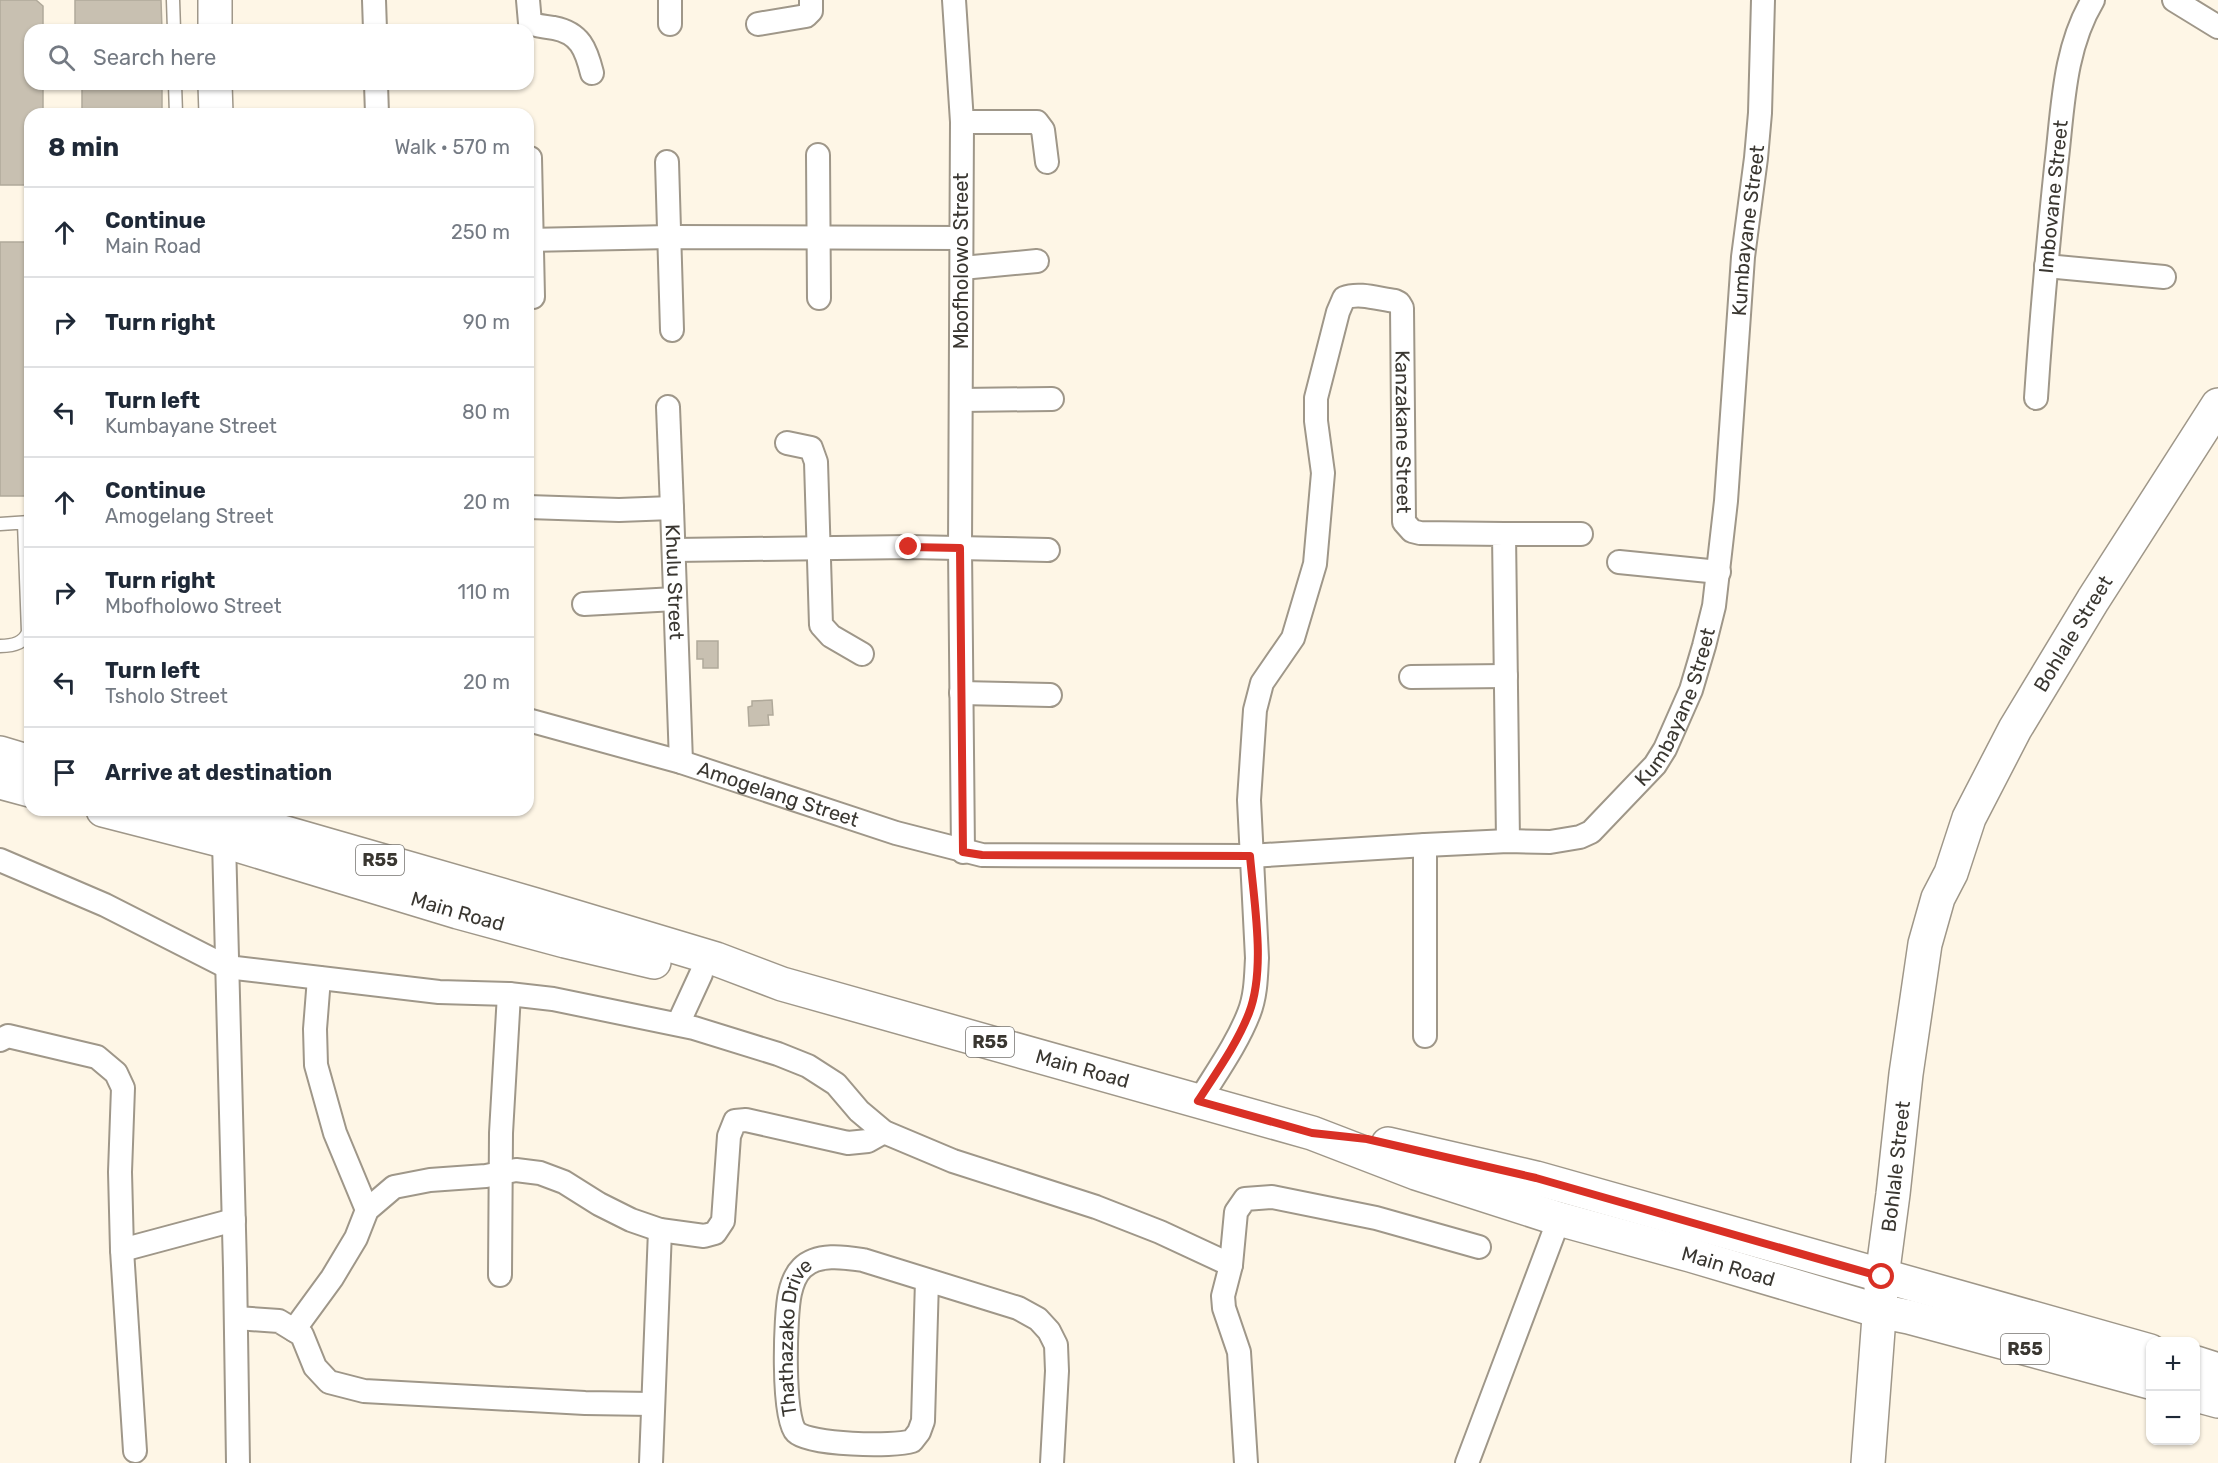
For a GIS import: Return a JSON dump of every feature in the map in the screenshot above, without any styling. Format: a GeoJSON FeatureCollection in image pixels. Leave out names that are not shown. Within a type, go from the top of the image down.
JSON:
{"type":"FeatureCollection","features":[{"type":"Feature","properties":{"kind":"main road"},"geometry":{"type":"LineString","coordinates":[[215,0],[215,24]]}},
{"type":"Feature","properties":{"kind":"main road"},"geometry":{"type":"LineString","coordinates":[[215,90],[216,108]]}},
{"type":"Feature","properties":{"kind":"main road","name":"Bohlale Street"},"geometry":{"type":"LineString","coordinates":[[1868,1463],[1889,1313],[1892,1279],[1893,1194],[1906,1074],[1925,944],[1938,898],[1951,873],[1969,818],[2014,729],[2093,600],[2218,405]]}},
{"type":"Feature","properties":{"kind":"main road"},"geometry":{"type":"LineString","coordinates":[[0,753],[24,760]]}},
{"type":"Feature","properties":{"kind":"main road"},"geometry":{"type":"LineString","coordinates":[[0,782],[24,788]]}},
{"type":"Feature","properties":{"kind":"main road","name":"Main Road"},"geometry":{"type":"LineString","coordinates":[[180,816],[219,819],[705,955],[745,968],[782,984],[1312,1133],[1416,1173],[1559,1219],[1889,1313],[2146,1381]]}},
{"type":"Feature","properties":{"kind":"main road","name":"Main Road"},"geometry":{"type":"LineString","coordinates":[[219,819],[458,912],[565,941],[741,983],[782,984]]}},
{"type":"Feature","properties":{"kind":"main road","name":"Main Road"},"geometry":{"type":"LineString","coordinates":[[1312,1133],[1367,1139],[1536,1178],[2146,1350]]}},
{"type":"Feature","properties":{"kind":"main road","name":"Bohlale Street"},"geometry":{"type":"LineString","coordinates":[[1886,1463],[1889,1313]]}},
{"type":"Feature","properties":{"kind":"main road"},"geometry":{"type":"LineString","coordinates":[[2200,1364],[2218,1370]]}},
{"type":"Feature","properties":{"kind":"main road"},"geometry":{"type":"LineString","coordinates":[[2200,1396],[2218,1401]]}},
{"type":"Feature","properties":{"kind":"street"},"geometry":{"type":"LineString","coordinates":[[374,0],[375,24]]}},
{"type":"Feature","properties":{"kind":"street"},"geometry":{"type":"LineString","coordinates":[[528,0],[528,21],[562,30],[578,38],[584,46],[592,73]]}},
{"type":"Feature","properties":{"kind":"street"},"geometry":{"type":"LineString","coordinates":[[670,0],[670,24]]}},
{"type":"Feature","properties":{"kind":"street"},"geometry":{"type":"LineString","coordinates":[[758,24],[806,16],[811,11],[811,0]]}},
{"type":"Feature","properties":{"kind":"street","name":"Mbofholowo Street"},"geometry":{"type":"LineString","coordinates":[[954,0],[962,122],[960,548],[963,852]]}},
{"type":"Feature","properties":{"kind":"street","name":"Kumbayane Street"},"geometry":{"type":"LineString","coordinates":[[1029,855],[1250,856],[1425,845],[1565,840],[1591,832],[1655,765],[1665,749],[1691,690],[1704,646],[1719,572],[1743,257],[1760,113],[1764,0]]}},
{"type":"Feature","properties":{"kind":"street","name":"Imbovane Street"},"geometry":{"type":"LineString","coordinates":[[2036,398],[2046,266],[2070,55],[2083,16],[2093,0]]}},
{"type":"Feature","properties":{"kind":"street"},"geometry":{"type":"LineString","coordinates":[[2174,0],[2218,27]]}},
{"type":"Feature","properties":{"kind":"street"},"geometry":{"type":"LineString","coordinates":[[376,90],[377,108]]}},
{"type":"Feature","properties":{"kind":"street"},"geometry":{"type":"LineString","coordinates":[[962,122],[1037,122],[1043,130],[1047,162]]}},
{"type":"Feature","properties":{"kind":"street"},"geometry":{"type":"LineString","coordinates":[[818,155],[819,298]]}},
{"type":"Feature","properties":{"kind":"street"},"geometry":{"type":"LineString","coordinates":[[667,162],[672,330]]}},
{"type":"Feature","properties":{"kind":"street"},"geometry":{"type":"LineString","coordinates":[[534,240],[670,237],[961,238]]}},
{"type":"Feature","properties":{"kind":"street"},"geometry":{"type":"LineString","coordinates":[[962,268],[1036,261]]}},
{"type":"Feature","properties":{"kind":"street"},"geometry":{"type":"LineString","coordinates":[[2046,266],[2164,277]]}},
{"type":"Feature","properties":{"kind":"street","name":"Kanzakane Street"},"geometry":{"type":"LineString","coordinates":[[1250,856],[1249,800],[1255,710],[1262,683],[1293,638],[1316,564],[1323,473],[1316,421],[1316,398],[1338,312],[1344,298],[1353,296],[1395,301],[1402,308],[1404,522],[1412,531],[1420,533],[1581,534]]}},
{"type":"Feature","properties":{"kind":"street"},"geometry":{"type":"LineString","coordinates":[[961,400],[1052,399]]}},
{"type":"Feature","properties":{"kind":"street"},"geometry":{"type":"LineString","coordinates":[[668,407],[672,508]]}},
{"type":"Feature","properties":{"kind":"street"},"geometry":{"type":"LineString","coordinates":[[787,443],[807,446],[813,452],[816,462],[821,626],[831,636],[862,654]]}},
{"type":"Feature","properties":{"kind":"street","name":"Khulu Street"},"geometry":{"type":"LineString","coordinates":[[534,507],[619,510],[672,508],[681,762]]}},
{"type":"Feature","properties":{"kind":"street"},"geometry":{"type":"LineString","coordinates":[[1504,534],[1508,841]]}},
{"type":"Feature","properties":{"kind":"street"},"geometry":{"type":"LineString","coordinates":[[675,550],[818,547],[1048,550]]}},
{"type":"Feature","properties":{"kind":"street"},"geometry":{"type":"LineString","coordinates":[[1619,562],[1719,572]]}},
{"type":"Feature","properties":{"kind":"street"},"geometry":{"type":"LineString","coordinates":[[585,604],[675,599]]}},
{"type":"Feature","properties":{"kind":"street"},"geometry":{"type":"LineString","coordinates":[[1411,677],[1506,676]]}},
{"type":"Feature","properties":{"kind":"street"},"geometry":{"type":"LineString","coordinates":[[961,693],[1050,695]]}},
{"type":"Feature","properties":{"kind":"street","name":"Amogelang Street"},"geometry":{"type":"LineString","coordinates":[[534,722],[681,762],[896,833],[963,852],[982,855],[1029,855]]}},
{"type":"Feature","properties":{"kind":"street"},"geometry":{"type":"LineString","coordinates":[[219,819],[227,967],[238,1463]]}},
{"type":"Feature","properties":{"kind":"street"},"geometry":{"type":"LineString","coordinates":[[1425,845],[1425,1036]]}},
{"type":"Feature","properties":{"kind":"street"},"geometry":{"type":"LineString","coordinates":[[1198,1101],[1250,1011],[1256,982],[1257,958],[1250,856]]}},
{"type":"Feature","properties":{"kind":"street"},"geometry":{"type":"LineString","coordinates":[[0,860],[105,905],[227,967],[439,992],[509,994],[601,1008],[678,1024],[778,1054],[808,1066],[836,1084],[859,1111],[884,1132],[953,1161],[1096,1207],[1160,1232],[1231,1265]]}},
{"type":"Feature","properties":{"kind":"street"},"geometry":{"type":"LineString","coordinates":[[678,1024],[701,974]]}},
{"type":"Feature","properties":{"kind":"street"},"geometry":{"type":"LineString","coordinates":[[319,978],[315,1029],[316,1065],[335,1133],[367,1210]]}},
{"type":"Feature","properties":{"kind":"street"},"geometry":{"type":"LineString","coordinates":[[500,1275],[500,1173],[509,994]]}},
{"type":"Feature","properties":{"kind":"street"},"geometry":{"type":"LineString","coordinates":[[0,1040],[8,1036],[97,1057],[116,1073],[123,1088],[120,1172],[122,1250],[135,1451]]}},
{"type":"Feature","properties":{"kind":"street"},"geometry":{"type":"LineString","coordinates":[[294,1330],[332,1278],[356,1238],[367,1210],[394,1187],[430,1180],[486,1176],[516,1170],[540,1173],[564,1182],[599,1204],[631,1220],[660,1230],[704,1236],[715,1233],[723,1221],[729,1136],[735,1121],[746,1120],[848,1143],[868,1141],[884,1132]]}},
{"type":"Feature","properties":{"kind":"street"},"geometry":{"type":"LineString","coordinates":[[1246,1463],[1239,1352],[1224,1308],[1223,1296],[1231,1265],[1236,1212],[1245,1199],[1272,1197],[1376,1218],[1479,1247]]}},
{"type":"Feature","properties":{"kind":"street"},"geometry":{"type":"LineString","coordinates":[[1467,1463],[1559,1219]]}},
{"type":"Feature","properties":{"kind":"street"},"geometry":{"type":"LineString","coordinates":[[122,1250],[234,1220]]}},
{"type":"Feature","properties":{"kind":"street"},"geometry":{"type":"LineString","coordinates":[[651,1463],[660,1230]]}},
{"type":"Feature","properties":{"kind":"street","name":"Thathazako Drive"},"geometry":{"type":"LineString","coordinates":[[927,1280],[923,1420],[919,1432],[912,1441],[902,1445],[887,1445],[816,1440],[793,1430],[788,1419],[787,1318],[794,1280],[802,1267],[823,1258],[842,1257],[863,1260],[1018,1308],[1038,1319],[1049,1331],[1056,1345],[1057,1371],[1052,1463]]}},
{"type":"Feature","properties":{"kind":"street"},"geometry":{"type":"LineString","coordinates":[[236,1318],[279,1321],[302,1335],[315,1367],[329,1382],[364,1391],[585,1403],[652,1404]]}},
{"type":"Feature","properties":{"kind":"lane"},"geometry":{"type":"LineString","coordinates":[[172,0],[174,24]]}},
{"type":"Feature","properties":{"kind":"lane"},"geometry":{"type":"LineString","coordinates":[[175,90],[176,108]]}},
{"type":"Feature","properties":{"kind":"lane"},"geometry":{"type":"LineString","coordinates":[[0,524],[24,522]]}},
{"type":"Feature","properties":{"kind":"lane"},"geometry":{"type":"LineString","coordinates":[[0,646],[17,644],[24,639]]}},
{"type":"Feature","properties":{"kind":"building"},"geometry":{"type":"Polygon","coordinates":[[[0,0],[36,0],[43,6],[43,24],[24,24],[24,90],[43,90],[43,108],[24,108],[24,185],[0,185],[0,0]]]}},
{"type":"Feature","properties":{"kind":"building"},"geometry":{"type":"Polygon","coordinates":[[[75,0],[161,0],[162,24],[75,24],[75,0]]]}},
{"type":"Feature","properties":{"kind":"building"},"geometry":{"type":"Polygon","coordinates":[[[82,90],[162,90],[162,108],[82,108],[82,90]]]}},
{"type":"Feature","properties":{"kind":"building"},"geometry":{"type":"Polygon","coordinates":[[[0,242],[24,242],[24,496],[0,496],[0,242]]]}},
{"type":"Feature","properties":{"kind":"building"},"geometry":{"type":"Polygon","coordinates":[[[697,641],[718,641],[718,668],[703,668],[703,659],[697,659],[697,641]]]}},
{"type":"Feature","properties":{"kind":"building"},"geometry":{"type":"Polygon","coordinates":[[[772,700],[773,715],[768,715],[769,725],[749,726],[748,707],[752,706],[752,701],[772,700]]]}},
{"type":"Feature","properties":{"kind":"route"},"geometry":{"type":"LineString","coordinates":[[909,547],[960,548],[963,852],[982,855],[1250,856],[1257,958],[1256,982],[1250,1011],[1198,1101],[1312,1133],[1367,1139],[1536,1178],[1882,1277]]}}]}
